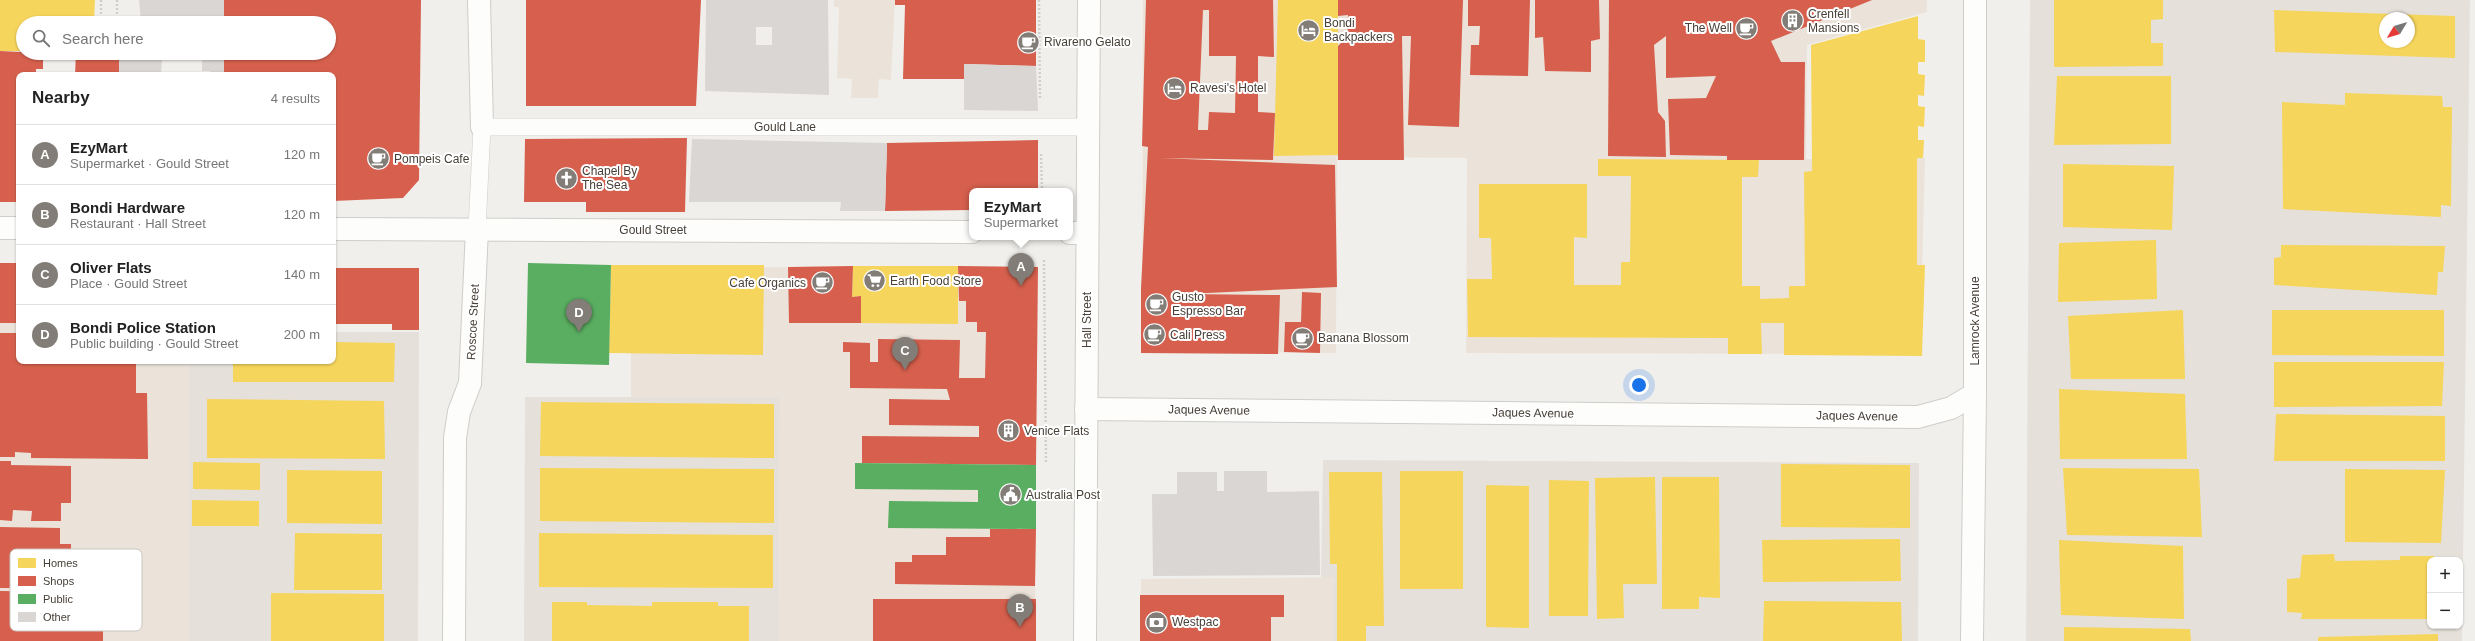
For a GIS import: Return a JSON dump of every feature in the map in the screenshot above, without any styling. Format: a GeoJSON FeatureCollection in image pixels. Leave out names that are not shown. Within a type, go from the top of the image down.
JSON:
{"type":"FeatureCollection","features":[{"type":"Feature","properties":{"kind":"street","name":"Roscoe Street"},"geometry":{"type":"LineString","coordinates":[[479,0],[482,127]]}},
{"type":"Feature","properties":{"kind":"street","name":"Hall Street"},"geometry":{"type":"LineString","coordinates":[[1085,641],[1086,409],[1079,233],[1088,127],[1089,0]]}},
{"type":"Feature","properties":{"kind":"street","name":"Lamrock Avenue"},"geometry":{"type":"LineString","coordinates":[[1972,641],[1975,394],[1975,0]]}},
{"type":"Feature","properties":{"kind":"street"},"geometry":{"type":"LineString","coordinates":[[0,228],[16,228]]}},
{"type":"Feature","properties":{"kind":"street","name":"Gould Street"},"geometry":{"type":"LineString","coordinates":[[336,229],[969,232]]}},
{"type":"Feature","properties":{"kind":"street","name":"Roscoe Street"},"geometry":{"type":"LineString","coordinates":[[454,641],[455,438],[459,412],[470,383],[477,229]]}},
{"type":"Feature","properties":{"kind":"street","name":"Jaques Avenue"},"geometry":{"type":"LineString","coordinates":[[1086,409],[1918,417],[1951,408],[1975,394]]}},
{"type":"Feature","properties":{"kind":"lane","name":"Gould Lane"},"geometry":{"type":"LineString","coordinates":[[482,127],[1088,127]]}},
{"type":"Feature","properties":{"kind":"lane","name":"Roscoe Street"},"geometry":{"type":"LineString","coordinates":[[477,229],[482,127]]}},
{"type":"Feature","properties":{"kind":"path"},"geometry":{"type":"LineString","coordinates":[[101,0],[101,16]]}},
{"type":"Feature","properties":{"kind":"path"},"geometry":{"type":"LineString","coordinates":[[117,0],[117,16]]}},
{"type":"Feature","properties":{"kind":"path"},"geometry":{"type":"LineString","coordinates":[[1039,0],[1040,107]]}},
{"type":"Feature","properties":{"kind":"path"},"geometry":{"type":"LineString","coordinates":[[1040,147],[1042,188]]}},
{"type":"Feature","properties":{"kind":"path"},"geometry":{"type":"LineString","coordinates":[[1044,260],[1046,464]]}},
{"type":"Feature","properties":{"kind":"shaded area"},"geometry":{"type":"Polygon","coordinates":[[[834,0],[895,0],[891,80],[879,79],[878,98],[851,98],[852,79],[837,78],[839,7],[834,7],[834,0]]]}},
{"type":"Feature","properties":{"kind":"shaded area"},"geometry":{"type":"Polygon","coordinates":[[[1143,0],[1927,0],[1927,12],[1807,45],[1806,159],[1925,158],[1920,354],[1466,353],[1467,158],[1337,157],[1336,353],[1142,351],[1143,0]]]}},
{"type":"Feature","properties":{"kind":"shaded area"},"geometry":{"type":"Polygon","coordinates":[[[2030,0],[2470,0],[2463,561],[2463,557],[2427,557],[2427,629],[2462,629],[2462,641],[2026,641],[2030,0]]]}},
{"type":"Feature","properties":{"kind":"shaded area"},"geometry":{"type":"Polygon","coordinates":[[[0,264],[16,264],[16,364],[190,364],[190,641],[0,641],[0,264]]]}},
{"type":"Feature","properties":{"kind":"shaded area"},"geometry":{"type":"Polygon","coordinates":[[[631,267],[1037,268],[1035,641],[779,641],[780,397],[631,397],[631,267]]]}},
{"type":"Feature","properties":{"kind":"shaded area"},"geometry":{"type":"Polygon","coordinates":[[[336,332],[419,332],[418,641],[190,641],[190,364],[336,364],[336,332]]]}},
{"type":"Feature","properties":{"kind":"shaded area"},"geometry":{"type":"Polygon","coordinates":[[[525,397],[780,397],[779,641],[524,641],[525,397]]]}},
{"type":"Feature","properties":{"kind":"shaded area"},"geometry":{"type":"Polygon","coordinates":[[[1323,460],[1919,463],[1918,641],[1334,641],[1334,578],[1321,578],[1323,460]]]}},
{"type":"Feature","properties":{"kind":"shaded area"},"geometry":{"type":"Polygon","coordinates":[[[1334,577],[1334,641],[1141,641],[1141,579],[1334,577]]]}},
{"type":"Feature","properties":{"kind":"building: Homes"},"geometry":{"type":"Polygon","coordinates":[[[0,0],[95,0],[94,16],[16,16],[16,51],[0,51],[0,0]]]}},
{"type":"Feature","properties":{"kind":"building: Homes"},"geometry":{"type":"Polygon","coordinates":[[[1278,0],[1338,0],[1338,155],[1274,156],[1278,0]]]}},
{"type":"Feature","properties":{"kind":"building: Homes"},"geometry":{"type":"Polygon","coordinates":[[[2054,0],[2163,0],[2163,19],[2151,20],[2151,43],[2163,43],[2163,66],[2054,67],[2054,0]]]}},
{"type":"Feature","properties":{"kind":"building: Homes"},"geometry":{"type":"Polygon","coordinates":[[[2274,10],[2379,13],[2379,48],[2415,48],[2415,15],[2455,16],[2455,58],[2275,52],[2274,10]]]}},
{"type":"Feature","properties":{"kind":"building: Homes"},"geometry":{"type":"Polygon","coordinates":[[[1918,16],[1918,39],[1925,40],[1925,62],[1918,62],[1918,74],[1925,75],[1924,96],[1918,95],[1918,106],[1925,107],[1924,127],[1918,126],[1918,140],[1924,140],[1923,158],[1917,158],[1917,265],[1925,265],[1922,356],[1784,355],[1784,323],[1761,323],[1762,354],[1728,354],[1728,338],[1468,337],[1467,279],[1492,279],[1491,238],[1479,238],[1479,184],[1587,184],[1587,238],[1574,237],[1574,285],[1621,285],[1621,262],[1630,262],[1631,176],[1598,176],[1598,159],[1759,160],[1758,177],[1742,177],[1742,286],[1760,286],[1760,299],[1789,298],[1789,286],[1805,286],[1804,172],[1812,171],[1811,45],[1918,16]]]}},
{"type":"Feature","properties":{"kind":"building: Homes"},"geometry":{"type":"Polygon","coordinates":[[[2057,76],[2171,76],[2171,144],[2054,145],[2057,76]]]}},
{"type":"Feature","properties":{"kind":"building: Homes"},"geometry":{"type":"Polygon","coordinates":[[[2345,93],[2442,96],[2443,107],[2452,107],[2451,206],[2441,205],[2441,217],[2283,209],[2282,102],[2345,105],[2345,93]]]}},
{"type":"Feature","properties":{"kind":"building: Homes"},"geometry":{"type":"Polygon","coordinates":[[[2063,164],[2174,166],[2172,230],[2063,227],[2063,164]]]}},
{"type":"Feature","properties":{"kind":"building: Homes"},"geometry":{"type":"Polygon","coordinates":[[[2156,240],[2157,299],[2058,302],[2059,243],[2156,240]]]}},
{"type":"Feature","properties":{"kind":"building: Homes"},"geometry":{"type":"Polygon","coordinates":[[[2281,245],[2445,246],[2443,272],[2438,272],[2437,295],[2274,285],[2274,258],[2281,257],[2281,245]]]}},
{"type":"Feature","properties":{"kind":"building: Homes"},"geometry":{"type":"Polygon","coordinates":[[[611,265],[764,265],[763,355],[609,353],[611,265]]]}},
{"type":"Feature","properties":{"kind":"building: Homes"},"geometry":{"type":"Polygon","coordinates":[[[853,266],[958,266],[958,324],[861,323],[861,296],[852,297],[853,266]]]}},
{"type":"Feature","properties":{"kind":"building: Homes"},"geometry":{"type":"Polygon","coordinates":[[[2183,310],[2185,379],[2071,379],[2068,316],[2183,310]]]}},
{"type":"Feature","properties":{"kind":"building: Homes"},"geometry":{"type":"Polygon","coordinates":[[[2272,310],[2444,310],[2444,356],[2272,355],[2272,310]]]}},
{"type":"Feature","properties":{"kind":"building: Homes"},"geometry":{"type":"Polygon","coordinates":[[[336,342],[395,343],[394,382],[233,382],[233,364],[336,364],[336,342]]]}},
{"type":"Feature","properties":{"kind":"building: Homes"},"geometry":{"type":"Polygon","coordinates":[[[2274,362],[2444,362],[2442,406],[2274,407],[2274,362]]]}},
{"type":"Feature","properties":{"kind":"building: Homes"},"geometry":{"type":"Polygon","coordinates":[[[2059,389],[2185,394],[2187,459],[2060,459],[2059,389]]]}},
{"type":"Feature","properties":{"kind":"building: Homes"},"geometry":{"type":"Polygon","coordinates":[[[207,399],[384,401],[385,459],[207,458],[207,399]]]}},
{"type":"Feature","properties":{"kind":"building: Homes"},"geometry":{"type":"Polygon","coordinates":[[[541,402],[774,404],[774,458],[540,456],[541,402]]]}},
{"type":"Feature","properties":{"kind":"building: Homes"},"geometry":{"type":"Polygon","coordinates":[[[2276,414],[2445,416],[2445,461],[2274,461],[2276,414]]]}},
{"type":"Feature","properties":{"kind":"building: Homes"},"geometry":{"type":"Polygon","coordinates":[[[193,462],[260,463],[260,490],[193,489],[193,462]]]}},
{"type":"Feature","properties":{"kind":"building: Homes"},"geometry":{"type":"Polygon","coordinates":[[[1781,464],[1910,465],[1910,528],[1781,527],[1781,464]]]}},
{"type":"Feature","properties":{"kind":"building: Homes"},"geometry":{"type":"Polygon","coordinates":[[[540,468],[774,469],[774,523],[540,521],[540,468]]]}},
{"type":"Feature","properties":{"kind":"building: Homes"},"geometry":{"type":"Polygon","coordinates":[[[2063,468],[2199,469],[2202,537],[2067,535],[2063,468]]]}},
{"type":"Feature","properties":{"kind":"building: Homes"},"geometry":{"type":"Polygon","coordinates":[[[2345,469],[2445,470],[2441,543],[2345,542],[2345,469]]]}},
{"type":"Feature","properties":{"kind":"building: Homes"},"geometry":{"type":"Polygon","coordinates":[[[287,470],[382,471],[382,524],[287,523],[287,470]]]}},
{"type":"Feature","properties":{"kind":"building: Homes"},"geometry":{"type":"Polygon","coordinates":[[[1400,471],[1463,471],[1463,589],[1400,589],[1400,471]]]}},
{"type":"Feature","properties":{"kind":"building: Homes"},"geometry":{"type":"Polygon","coordinates":[[[1329,472],[1382,472],[1384,626],[1366,626],[1366,641],[1337,641],[1337,564],[1330,564],[1329,472]]]}},
{"type":"Feature","properties":{"kind":"building: Homes"},"geometry":{"type":"Polygon","coordinates":[[[1655,477],[1657,584],[1623,584],[1624,618],[1597,619],[1595,478],[1655,477]]]}},
{"type":"Feature","properties":{"kind":"building: Homes"},"geometry":{"type":"Polygon","coordinates":[[[1662,477],[1719,477],[1720,598],[1699,597],[1699,609],[1662,609],[1662,477]]]}},
{"type":"Feature","properties":{"kind":"building: Homes"},"geometry":{"type":"Polygon","coordinates":[[[1549,480],[1589,481],[1588,616],[1549,616],[1549,480]]]}},
{"type":"Feature","properties":{"kind":"building: Homes"},"geometry":{"type":"Polygon","coordinates":[[[1486,485],[1529,486],[1529,628],[1486,627],[1486,485]]]}},
{"type":"Feature","properties":{"kind":"building: Homes"},"geometry":{"type":"Polygon","coordinates":[[[192,500],[259,501],[259,526],[192,526],[192,500]]]}},
{"type":"Feature","properties":{"kind":"building: Homes"},"geometry":{"type":"Polygon","coordinates":[[[295,533],[382,534],[382,590],[294,590],[295,533]]]}},
{"type":"Feature","properties":{"kind":"building: Homes"},"geometry":{"type":"Polygon","coordinates":[[[539,533],[773,535],[773,588],[539,587],[539,533]]]}},
{"type":"Feature","properties":{"kind":"building: Homes"},"geometry":{"type":"Polygon","coordinates":[[[1900,539],[1901,581],[1763,582],[1762,540],[1900,539]]]}},
{"type":"Feature","properties":{"kind":"building: Homes"},"geometry":{"type":"Polygon","coordinates":[[[2059,540],[2183,546],[2184,619],[2061,615],[2059,540]]]}},
{"type":"Feature","properties":{"kind":"building: Homes"},"geometry":{"type":"Polygon","coordinates":[[[2334,554],[2335,561],[2400,560],[2400,556],[2434,556],[2427,557],[2427,619],[2301,619],[2302,613],[2287,612],[2287,579],[2300,578],[2302,555],[2334,554]]]}},
{"type":"Feature","properties":{"kind":"building: Homes"},"geometry":{"type":"Polygon","coordinates":[[[271,593],[384,594],[384,641],[271,641],[271,593]]]}},
{"type":"Feature","properties":{"kind":"building: Homes"},"geometry":{"type":"Polygon","coordinates":[[[1764,601],[1901,602],[1902,641],[1763,641],[1764,601]]]}},
{"type":"Feature","properties":{"kind":"building: Homes"},"geometry":{"type":"Polygon","coordinates":[[[552,602],[587,602],[587,605],[652,606],[652,602],[718,602],[718,606],[749,606],[749,641],[552,641],[552,602]]]}},
{"type":"Feature","properties":{"kind":"building: Homes"},"geometry":{"type":"Polygon","coordinates":[[[2064,627],[2190,629],[2191,641],[2064,641],[2064,627]]]}},
{"type":"Feature","properties":{"kind":"building: Homes"},"geometry":{"type":"Polygon","coordinates":[[[2438,634],[2438,641],[2318,641],[2318,637],[2438,634]]]}},
{"type":"Feature","properties":{"kind":"building: Shops"},"geometry":{"type":"Polygon","coordinates":[[[224,0],[421,0],[419,180],[403,198],[336,201],[336,72],[224,72],[224,60],[336,60],[336,16],[224,16],[224,0]]]}},
{"type":"Feature","properties":{"kind":"building: Shops"},"geometry":{"type":"Polygon","coordinates":[[[526,0],[701,0],[696,106],[526,106],[526,0]]]}},
{"type":"Feature","properties":{"kind":"building: Shops"},"geometry":{"type":"Polygon","coordinates":[[[895,0],[1036,0],[1036,66],[964,64],[964,79],[903,79],[905,5],[895,5],[895,0]]]}},
{"type":"Feature","properties":{"kind":"building: Shops"},"geometry":{"type":"Polygon","coordinates":[[[1146,0],[1273,0],[1274,57],[1258,56],[1258,112],[1275,113],[1273,160],[1160,158],[1335,165],[1337,287],[1185,294],[1280,295],[1278,354],[1141,353],[1141,289],[1148,147],[1142,146],[1146,0]],[[1203,10],[1198,130],[1208,130],[1209,112],[1235,113],[1236,56],[1209,56],[1209,10],[1203,10]]]}},
{"type":"Feature","properties":{"kind":"building: Shops"},"geometry":{"type":"Polygon","coordinates":[[[1338,0],[1463,0],[1459,127],[1408,125],[1411,36],[1402,36],[1404,160],[1338,160],[1338,46],[1347,37],[1348,15],[1338,16],[1338,0]]]}},
{"type":"Feature","properties":{"kind":"building: Shops"},"geometry":{"type":"Polygon","coordinates":[[[1468,0],[1530,0],[1528,76],[1470,75],[1471,45],[1479,45],[1480,26],[1468,26],[1468,0]]]}},
{"type":"Feature","properties":{"kind":"building: Shops"},"geometry":{"type":"Polygon","coordinates":[[[1535,0],[1599,0],[1600,39],[1591,41],[1591,72],[1545,71],[1543,37],[1535,38],[1535,0]]]}},
{"type":"Feature","properties":{"kind":"building: Shops"},"geometry":{"type":"Polygon","coordinates":[[[1609,0],[1872,0],[1771,41],[1781,62],[1805,62],[1804,160],[1727,160],[1727,156],[1670,155],[1668,99],[1706,98],[1716,76],[1666,78],[1666,36],[1654,45],[1658,112],[1665,121],[1666,157],[1608,156],[1609,0]]]}},
{"type":"Feature","properties":{"kind":"building: Shops"},"geometry":{"type":"Polygon","coordinates":[[[0,51],[16,52],[16,60],[43,60],[43,69],[36,69],[36,72],[16,72],[16,202],[0,202],[0,51]]]}},
{"type":"Feature","properties":{"kind":"building: Shops"},"geometry":{"type":"Polygon","coordinates":[[[76,60],[119,60],[119,72],[75,72],[76,60]]]}},
{"type":"Feature","properties":{"kind":"building: Shops"},"geometry":{"type":"Polygon","coordinates":[[[687,138],[685,212],[586,212],[586,202],[524,202],[525,139],[687,138]]]}},
{"type":"Feature","properties":{"kind":"building: Shops"},"geometry":{"type":"Polygon","coordinates":[[[1038,140],[1038,188],[969,188],[969,210],[885,211],[887,143],[1038,140]]]}},
{"type":"Feature","properties":{"kind":"building: Shops"},"geometry":{"type":"Polygon","coordinates":[[[0,263],[16,263],[16,323],[0,323],[0,263]]]}},
{"type":"Feature","properties":{"kind":"building: Shops"},"geometry":{"type":"Polygon","coordinates":[[[853,266],[852,297],[861,296],[861,323],[789,323],[788,267],[853,266]]]}},
{"type":"Feature","properties":{"kind":"building: Shops"},"geometry":{"type":"Polygon","coordinates":[[[958,266],[1038,267],[1036,465],[862,463],[862,436],[979,437],[979,426],[889,425],[889,399],[950,400],[947,389],[850,388],[850,352],[843,352],[843,342],[870,343],[870,362],[878,362],[878,339],[960,340],[959,378],[985,378],[986,332],[977,332],[977,322],[966,322],[966,301],[959,301],[958,266]]]}},
{"type":"Feature","properties":{"kind":"building: Shops"},"geometry":{"type":"Polygon","coordinates":[[[336,268],[419,268],[419,330],[392,330],[392,324],[336,324],[336,268]]]}},
{"type":"Feature","properties":{"kind":"building: Shops"},"geometry":{"type":"Polygon","coordinates":[[[1302,292],[1321,293],[1320,353],[1284,352],[1285,322],[1301,322],[1302,292]]]}},
{"type":"Feature","properties":{"kind":"building: Shops"},"geometry":{"type":"Polygon","coordinates":[[[0,333],[16,333],[16,364],[136,364],[136,393],[147,393],[148,459],[31,458],[31,453],[15,452],[15,457],[0,457],[0,333]]]}},
{"type":"Feature","properties":{"kind":"building: Shops"},"geometry":{"type":"Polygon","coordinates":[[[0,461],[11,461],[11,465],[71,466],[71,503],[61,503],[61,521],[31,521],[32,511],[13,510],[12,521],[0,520],[0,461]]]}},
{"type":"Feature","properties":{"kind":"building: Shops"},"geometry":{"type":"Polygon","coordinates":[[[0,527],[60,528],[60,544],[71,544],[71,549],[10,549],[10,588],[0,588],[0,527]]]}},
{"type":"Feature","properties":{"kind":"building: Shops"},"geometry":{"type":"Polygon","coordinates":[[[990,529],[1036,529],[1035,586],[895,584],[895,562],[912,562],[912,555],[946,555],[946,537],[990,537],[990,529]]]}},
{"type":"Feature","properties":{"kind":"building: Shops"},"geometry":{"type":"Polygon","coordinates":[[[0,591],[10,591],[10,631],[103,631],[103,641],[0,641],[0,591]]]}},
{"type":"Feature","properties":{"kind":"building: Shops"},"geometry":{"type":"Polygon","coordinates":[[[1140,595],[1284,595],[1284,617],[1271,617],[1271,641],[1140,641],[1140,595]]]}},
{"type":"Feature","properties":{"kind":"building: Shops"},"geometry":{"type":"Polygon","coordinates":[[[873,599],[1036,599],[1036,641],[873,641],[873,599]]]}},
{"type":"Feature","properties":{"kind":"building: Public"},"geometry":{"type":"Polygon","coordinates":[[[528,263],[611,265],[609,365],[526,363],[528,263]]]}},
{"type":"Feature","properties":{"kind":"building: Public"},"geometry":{"type":"Polygon","coordinates":[[[855,463],[1036,465],[1036,529],[888,528],[889,501],[978,502],[978,490],[855,489],[855,463]]]}},
{"type":"Feature","properties":{"kind":"building: Other"},"geometry":{"type":"Polygon","coordinates":[[[139,0],[224,0],[224,16],[141,16],[139,0]]]}},
{"type":"Feature","properties":{"kind":"building: Other"},"geometry":{"type":"Polygon","coordinates":[[[706,0],[828,0],[829,95],[705,91],[706,0]],[[756,27],[756,45],[772,45],[772,27],[756,27]]]}},
{"type":"Feature","properties":{"kind":"building: Other"},"geometry":{"type":"Polygon","coordinates":[[[119,60],[162,60],[161,72],[119,72],[119,60]]]}},
{"type":"Feature","properties":{"kind":"building: Other"},"geometry":{"type":"Polygon","coordinates":[[[202,60],[224,60],[224,72],[202,71],[202,60]]]}},
{"type":"Feature","properties":{"kind":"building: Other"},"geometry":{"type":"Polygon","coordinates":[[[964,64],[1036,66],[1038,111],[964,110],[964,64]]]}},
{"type":"Feature","properties":{"kind":"building: Other"},"geometry":{"type":"Polygon","coordinates":[[[692,139],[887,143],[885,211],[840,211],[841,202],[689,202],[692,139]]]}},
{"type":"Feature","properties":{"kind":"building: Other"},"geometry":{"type":"Polygon","coordinates":[[[1224,471],[1267,471],[1267,492],[1319,491],[1320,575],[1153,576],[1152,494],[1177,494],[1177,472],[1217,472],[1217,491],[1224,491],[1224,471]]]}},
{"type":"Feature","properties":{"kind":"place","name":"Crenfell Mansions"},"geometry":{"type":"Point","coordinates":[1792,21]}},
{"type":"Feature","properties":{"kind":"place","name":"The Well"},"geometry":{"type":"Point","coordinates":[1747,28]}},
{"type":"Feature","properties":{"kind":"place","name":"Bondi Backpackers"},"geometry":{"type":"Point","coordinates":[1308,30]}},
{"type":"Feature","properties":{"kind":"place","name":"Rivareno Gelato"},"geometry":{"type":"Point","coordinates":[1028,42]}},
{"type":"Feature","properties":{"kind":"place","name":"Ravesi's Hotel"},"geometry":{"type":"Point","coordinates":[1175,88]}},
{"type":"Feature","properties":{"kind":"place","name":"Pompeis Cafe"},"geometry":{"type":"Point","coordinates":[378,159]}},
{"type":"Feature","properties":{"kind":"place","name":"Chapel By The Sea"},"geometry":{"type":"Point","coordinates":[567,178]}},
{"type":"Feature","properties":{"kind":"place","name":"Earth Food Store"},"geometry":{"type":"Point","coordinates":[874,281]}},
{"type":"Feature","properties":{"kind":"place","name":"Cafe Organics"},"geometry":{"type":"Point","coordinates":[822,283]}},
{"type":"Feature","properties":{"kind":"place","name":"EzyMart"},"geometry":{"type":"Point","coordinates":[1021,286]}},
{"type":"Feature","properties":{"kind":"place","name":"Gusto Espresso Bar"},"geometry":{"type":"Point","coordinates":[1156,304]}},
{"type":"Feature","properties":{"kind":"place","name":"Bondi Police Station"},"geometry":{"type":"Point","coordinates":[579,332]}},
{"type":"Feature","properties":{"kind":"place","name":"Cali Press"},"geometry":{"type":"Point","coordinates":[1155,335]}},
{"type":"Feature","properties":{"kind":"place","name":"Banana Blossom"},"geometry":{"type":"Point","coordinates":[1302,338]}},
{"type":"Feature","properties":{"kind":"place","name":"Oliver Flats"},"geometry":{"type":"Point","coordinates":[905,370]}},
{"type":"Feature","properties":{"kind":"place","name":"Venice Flats"},"geometry":{"type":"Point","coordinates":[1008,431]}},
{"type":"Feature","properties":{"kind":"place","name":"Australia Post"},"geometry":{"type":"Point","coordinates":[1010,495]}},
{"type":"Feature","properties":{"kind":"place","name":"Westpac"},"geometry":{"type":"Point","coordinates":[1157,622]}},
{"type":"Feature","properties":{"kind":"place","name":"Bondi Hardware"},"geometry":{"type":"Point","coordinates":[1020,627]}}]}
